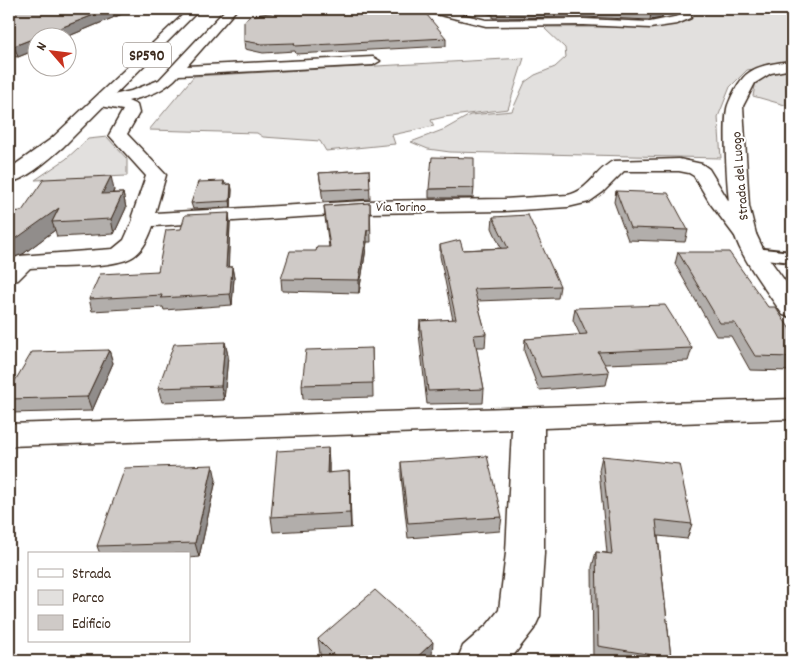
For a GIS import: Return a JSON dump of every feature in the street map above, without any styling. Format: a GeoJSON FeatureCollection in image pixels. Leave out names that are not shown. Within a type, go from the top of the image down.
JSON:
{"type":"FeatureCollection","features":[{"type":"Feature","properties":{"kind":"street","name":"SP590"},"geometry":{"type":"LineString","coordinates":[[9,177],[40,157],[101,102],[194,9]]}},
{"type":"Feature","properties":{"kind":"street"},"geometry":{"type":"LineString","coordinates":[[428,9],[486,22],[584,22],[650,25],[685,18],[685,13],[678,9]]}},
{"type":"Feature","properties":{"kind":"street"},"geometry":{"type":"LineString","coordinates":[[101,102],[136,95],[164,83],[218,22],[233,14]]}},
{"type":"Feature","properties":{"kind":"street"},"geometry":{"type":"LineString","coordinates":[[175,72],[373,61]]}},
{"type":"Feature","properties":{"kind":"street","name":"Strada del Luogo"},"geometry":{"type":"LineString","coordinates":[[792,65],[758,72],[749,80],[735,106],[739,206],[745,234],[754,253],[792,310]]}},
{"type":"Feature","properties":{"kind":"street"},"geometry":{"type":"LineString","coordinates":[[9,275],[19,264],[27,261],[114,256],[124,253],[131,248],[144,220],[143,216],[156,176],[118,136],[131,113],[131,108],[125,105],[101,102]]}},
{"type":"Feature","properties":{"kind":"street","name":"Via Torino"},"geometry":{"type":"LineString","coordinates":[[144,220],[365,206],[504,205],[568,201],[582,198],[596,188],[613,169],[620,166],[670,165],[695,168],[702,174],[720,203],[745,234]]}},
{"type":"Feature","properties":{"kind":"street"},"geometry":{"type":"LineString","coordinates":[[9,435],[792,409]]}},
{"type":"Feature","properties":{"kind":"street"},"geometry":{"type":"LineString","coordinates":[[479,661],[502,639],[519,616],[525,553],[528,418]]}},
{"type":"Feature","properties":{"kind":"lane"},"geometry":{"type":"LineString","coordinates":[[754,253],[792,257]]}},
{"type":"Feature","properties":{"kind":"green space"},"geometry":{"type":"Polygon","coordinates":[[[685,9],[792,9],[792,63],[747,70],[730,87],[718,117],[721,158],[450,152],[428,149],[411,142],[445,129],[470,115],[512,111],[525,82],[535,75],[555,67],[566,57],[565,48],[545,29],[547,27],[662,27],[690,19],[691,13],[685,9]]]}},
{"type":"Feature","properties":{"kind":"green space"},"geometry":{"type":"Polygon","coordinates":[[[524,58],[508,109],[431,120],[434,126],[392,135],[395,144],[326,151],[320,141],[263,137],[257,133],[149,130],[194,76],[524,58]]]}},
{"type":"Feature","properties":{"kind":"green space"},"geometry":{"type":"Polygon","coordinates":[[[783,68],[792,69],[792,107],[753,96],[756,81],[768,72],[783,68]]]}},
{"type":"Feature","properties":{"kind":"green space"},"geometry":{"type":"Polygon","coordinates":[[[107,137],[127,159],[127,176],[35,180],[66,159],[88,139],[107,137]]]}},
{"type":"Feature","properties":{"kind":"building"},"geometry":{"type":"Polygon","coordinates":[[[9,9],[109,9],[60,28],[28,28],[28,41],[9,46],[9,9]]]}},
{"type":"Feature","properties":{"kind":"building"},"geometry":{"type":"Polygon","coordinates":[[[295,9],[422,9],[446,38],[295,46],[294,43],[262,44],[244,41],[244,22],[249,16],[295,9]]]}},
{"type":"Feature","properties":{"kind":"building"},"geometry":{"type":"Polygon","coordinates":[[[494,9],[663,10],[651,13],[585,10],[494,11],[494,9]]]}},
{"type":"Feature","properties":{"kind":"building"},"geometry":{"type":"Polygon","coordinates":[[[432,157],[474,158],[474,188],[429,189],[432,157]]]}},
{"type":"Feature","properties":{"kind":"building"},"geometry":{"type":"Polygon","coordinates":[[[369,170],[370,188],[322,190],[319,173],[369,170]]]}},
{"type":"Feature","properties":{"kind":"building"},"geometry":{"type":"Polygon","coordinates":[[[111,176],[102,194],[123,193],[111,219],[52,222],[59,208],[17,238],[9,241],[9,212],[22,211],[44,179],[111,176]]]}},
{"type":"Feature","properties":{"kind":"building"},"geometry":{"type":"Polygon","coordinates":[[[224,181],[223,185],[231,184],[230,201],[191,203],[198,182],[224,181]]]}},
{"type":"Feature","properties":{"kind":"building"},"geometry":{"type":"Polygon","coordinates":[[[616,191],[668,193],[688,230],[630,228],[616,191]]]}},
{"type":"Feature","properties":{"kind":"building"},"geometry":{"type":"Polygon","coordinates":[[[370,203],[370,230],[367,230],[359,280],[281,279],[290,251],[316,251],[317,247],[330,247],[324,206],[370,203]]]}},
{"type":"Feature","properties":{"kind":"building"},"geometry":{"type":"Polygon","coordinates":[[[229,213],[226,267],[232,267],[230,294],[161,298],[162,295],[89,299],[100,274],[158,271],[166,230],[181,229],[185,215],[229,213]]]}},
{"type":"Feature","properties":{"kind":"building"},"geometry":{"type":"Polygon","coordinates":[[[528,215],[560,286],[474,289],[486,334],[474,335],[484,389],[428,391],[420,321],[456,319],[440,245],[460,240],[463,250],[508,248],[493,217],[528,215]]]}},
{"type":"Feature","properties":{"kind":"building"},"geometry":{"type":"Polygon","coordinates":[[[678,252],[729,252],[768,307],[775,307],[792,332],[792,357],[755,356],[735,323],[720,323],[678,252]]]}},
{"type":"Feature","properties":{"kind":"building"},"geometry":{"type":"Polygon","coordinates":[[[665,305],[692,348],[598,352],[609,372],[541,377],[525,339],[587,334],[575,308],[665,305]]]}},
{"type":"Feature","properties":{"kind":"building"},"geometry":{"type":"Polygon","coordinates":[[[225,342],[221,386],[158,388],[174,344],[225,342]]]}},
{"type":"Feature","properties":{"kind":"building"},"geometry":{"type":"Polygon","coordinates":[[[372,348],[373,383],[302,385],[306,350],[372,348]]]}},
{"type":"Feature","properties":{"kind":"building"},"geometry":{"type":"Polygon","coordinates":[[[109,350],[87,397],[9,399],[9,391],[32,352],[109,350]]]}},
{"type":"Feature","properties":{"kind":"building"},"geometry":{"type":"Polygon","coordinates":[[[328,448],[327,473],[349,471],[350,513],[271,517],[277,451],[328,448]]]}},
{"type":"Feature","properties":{"kind":"building"},"geometry":{"type":"Polygon","coordinates":[[[487,456],[502,517],[408,523],[401,462],[487,456]]]}},
{"type":"Feature","properties":{"kind":"building"},"geometry":{"type":"Polygon","coordinates":[[[602,456],[679,464],[692,524],[656,520],[671,658],[598,646],[596,552],[612,554],[602,456]]]}},
{"type":"Feature","properties":{"kind":"building"},"geometry":{"type":"Polygon","coordinates":[[[213,465],[195,543],[97,546],[125,468],[213,465]]]}},
{"type":"Feature","properties":{"kind":"building"},"geometry":{"type":"Polygon","coordinates":[[[375,590],[433,642],[413,661],[340,661],[318,639],[375,590]]]}}]}
